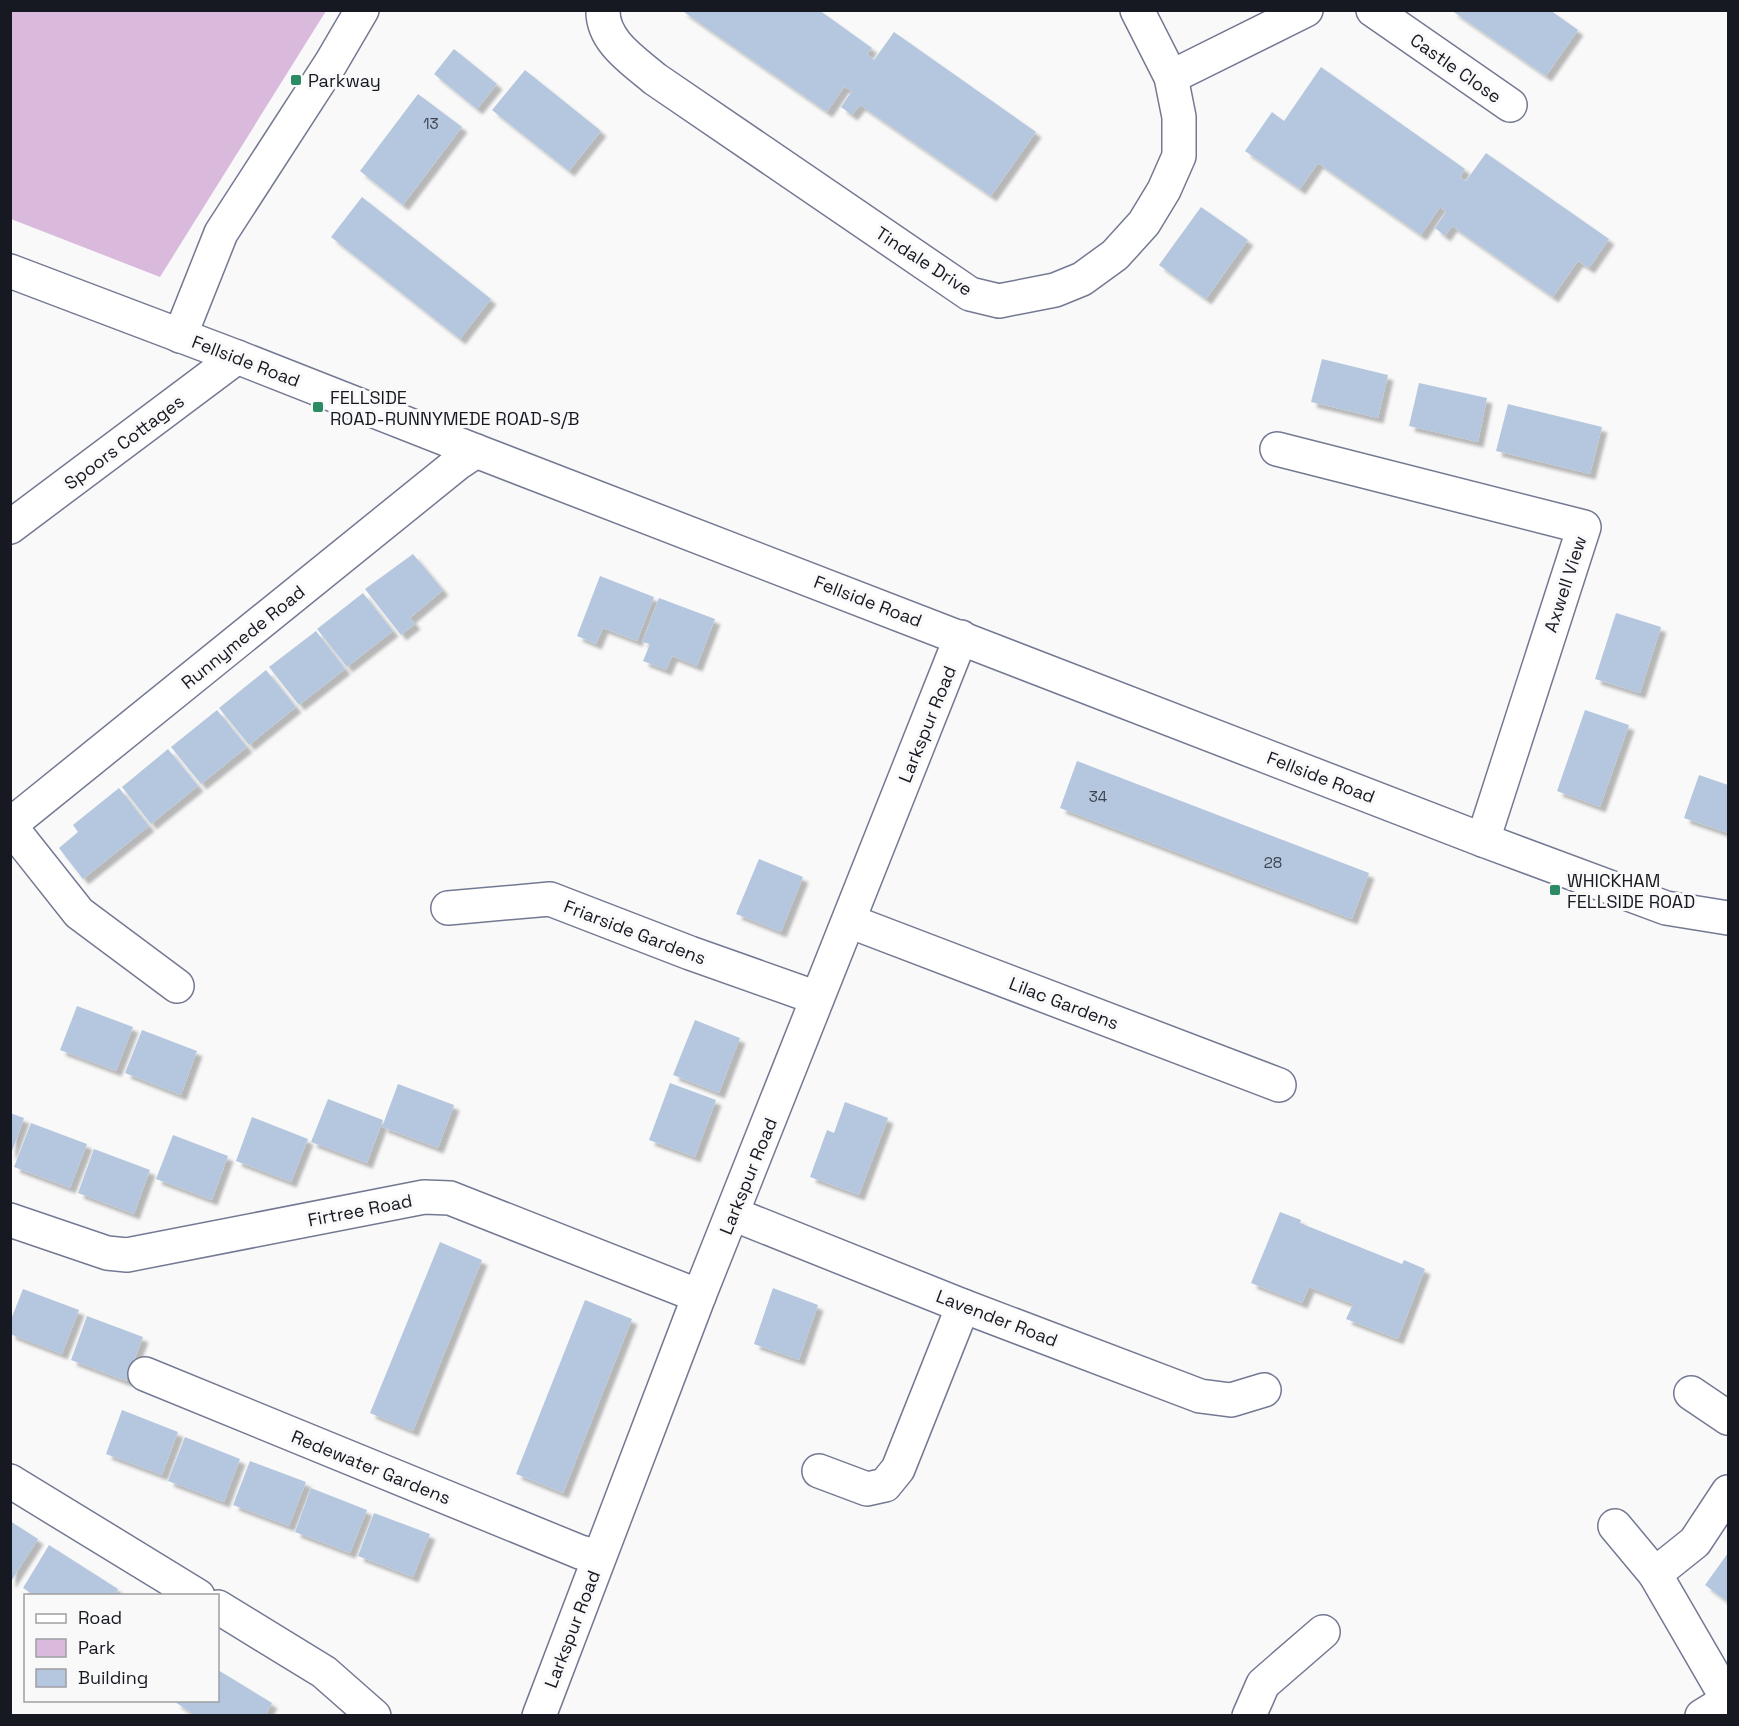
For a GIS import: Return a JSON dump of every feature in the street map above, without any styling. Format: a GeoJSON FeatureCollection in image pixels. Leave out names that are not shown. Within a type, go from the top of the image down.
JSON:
{"type":"FeatureCollection","features":[{"type":"Feature","properties":{"kind":"street"},"geometry":{"type":"LineString","coordinates":[[180,336],[222,232],[331,63],[362,10]]}},
{"type":"Feature","properties":{"kind":"street","name":"Tindale Drive"},"geometry":{"type":"LineString","coordinates":[[603,10],[603,20],[617,47],[655,79],[970,294],[999,301],[1055,290],[1082,279],[1115,255],[1144,223],[1164,190],[1179,156],[1179,117],[1171,77],[1137,10]]}},
{"type":"Feature","properties":{"kind":"street"},"geometry":{"type":"LineString","coordinates":[[1171,77],[1306,10]]}},
{"type":"Feature","properties":{"kind":"street","name":"Castle Close"},"geometry":{"type":"LineString","coordinates":[[1373,10],[1510,105]]}},
{"type":"Feature","properties":{"kind":"street","name":"Fellside Road"},"geometry":{"type":"LineString","coordinates":[[10,271],[1483,840],[1666,908],[1728,918]]}},
{"type":"Feature","properties":{"kind":"street","name":"Spoors Cottages"},"geometry":{"type":"LineString","coordinates":[[10,527],[237,357]]}},
{"type":"Feature","properties":{"kind":"street","name":"Axwell View"},"geometry":{"type":"LineString","coordinates":[[1277,449],[1584,527],[1483,840]]}},
{"type":"Feature","properties":{"kind":"street","name":"Runnymede Road"},"geometry":{"type":"LineString","coordinates":[[10,826],[458,463],[476,451]]}},
{"type":"Feature","properties":{"kind":"street","name":"Larkspur Road"},"geometry":{"type":"LineString","coordinates":[[539,1716],[699,1296],[734,1214],[817,998],[961,637]]}},
{"type":"Feature","properties":{"kind":"street"},"geometry":{"type":"LineString","coordinates":[[10,826],[79,913],[177,986]]}},
{"type":"Feature","properties":{"kind":"street","name":"Friarside Gardens"},"geometry":{"type":"LineString","coordinates":[[448,908],[550,899],[690,953],[817,998]]}},
{"type":"Feature","properties":{"kind":"street","name":"Lilac Gardens"},"geometry":{"type":"LineString","coordinates":[[849,921],[1279,1085]]}},
{"type":"Feature","properties":{"kind":"street","name":"Firtree Road"},"geometry":{"type":"LineString","coordinates":[[10,1220],[107,1253],[127,1255],[424,1197],[450,1198],[699,1296]]}},
{"type":"Feature","properties":{"kind":"street","name":"Lavender Road"},"geometry":{"type":"LineString","coordinates":[[734,1214],[963,1306],[1200,1396],[1231,1400],[1264,1390]]}},
{"type":"Feature","properties":{"kind":"street"},"geometry":{"type":"LineString","coordinates":[[819,1471],[867,1489],[885,1485],[898,1469],[963,1306]]}},
{"type":"Feature","properties":{"kind":"street","name":"Redewater Gardens"},"geometry":{"type":"LineString","coordinates":[[145,1374],[580,1552],[599,1557]]}},
{"type":"Feature","properties":{"kind":"street"},"geometry":{"type":"LineString","coordinates":[[1691,1393],[1728,1418]]}},
{"type":"Feature","properties":{"kind":"street"},"geometry":{"type":"LineString","coordinates":[[10,1481],[195,1594]]}},
{"type":"Feature","properties":{"kind":"street"},"geometry":{"type":"LineString","coordinates":[[1655,1574],[1695,1542],[1728,1492]]}},
{"type":"Feature","properties":{"kind":"street"},"geometry":{"type":"LineString","coordinates":[[1615,1526],[1655,1574],[1728,1700],[1702,1716]]}},
{"type":"Feature","properties":{"kind":"street"},"geometry":{"type":"LineString","coordinates":[[219,1608],[324,1672],[374,1716]]}},
{"type":"Feature","properties":{"kind":"street"},"geometry":{"type":"LineString","coordinates":[[1249,1716],[1263,1684],[1323,1632]]}},
{"type":"Feature","properties":{"kind":"green space"},"geometry":{"type":"Polygon","coordinates":[[[10,11],[326,11],[160,277],[11,219],[10,11]]]}},
{"type":"Feature","properties":{"kind":"building"},"geometry":{"type":"Polygon","coordinates":[[[681,10],[819,10],[872,48],[867,54],[874,60],[894,32],[1036,132],[991,196],[860,105],[852,115],[841,107],[852,91],[844,87],[827,112],[681,10]]]}},
{"type":"Feature","properties":{"kind":"building"},"geometry":{"type":"Polygon","coordinates":[[[1451,10],[1550,10],[1578,30],[1546,76],[1451,10]]]}},
{"type":"Feature","properties":{"kind":"building"},"geometry":{"type":"Polygon","coordinates":[[[454,49],[497,84],[477,109],[434,74],[454,49]]]}},
{"type":"Feature","properties":{"kind":"building"},"geometry":{"type":"Polygon","coordinates":[[[1321,67],[1465,169],[1460,177],[1466,181],[1486,153],[1609,239],[1589,268],[1578,261],[1553,297],[1452,226],[1445,236],[1435,228],[1446,212],[1440,207],[1421,235],[1318,163],[1300,189],[1245,151],[1272,112],[1284,121],[1321,67]]]}},
{"type":"Feature","properties":{"kind":"building"},"geometry":{"type":"Polygon","coordinates":[[[525,70],[601,131],[569,171],[492,110],[525,70]]]}},
{"type":"Feature","properties":{"kind":"building"},"geometry":{"type":"Polygon","coordinates":[[[418,94],[462,127],[403,205],[360,171],[418,94]]]}},
{"type":"Feature","properties":{"kind":"building"},"geometry":{"type":"Polygon","coordinates":[[[362,197],[491,299],[460,339],[331,237],[362,197]]]}},
{"type":"Feature","properties":{"kind":"building"},"geometry":{"type":"Polygon","coordinates":[[[1201,207],[1248,240],[1206,299],[1159,265],[1201,207]]]}},
{"type":"Feature","properties":{"kind":"building"},"geometry":{"type":"Polygon","coordinates":[[[1322,359],[1388,375],[1378,418],[1311,402],[1322,359]]]}},
{"type":"Feature","properties":{"kind":"building"},"geometry":{"type":"Polygon","coordinates":[[[1419,383],[1487,398],[1478,442],[1409,426],[1419,383]]]}},
{"type":"Feature","properties":{"kind":"building"},"geometry":{"type":"Polygon","coordinates":[[[1508,404],[1602,427],[1590,474],[1496,451],[1508,404]]]}},
{"type":"Feature","properties":{"kind":"building"},"geometry":{"type":"Polygon","coordinates":[[[413,554],[443,590],[410,618],[415,624],[401,635],[365,589],[413,554]]]}},
{"type":"Feature","properties":{"kind":"building"},"geometry":{"type":"Polygon","coordinates":[[[600,576],[654,597],[637,641],[603,628],[596,644],[577,636],[600,576]]]}},
{"type":"Feature","properties":{"kind":"building"},"geometry":{"type":"Polygon","coordinates":[[[363,593],[393,631],[347,667],[317,629],[363,593]]]}},
{"type":"Feature","properties":{"kind":"building"},"geometry":{"type":"Polygon","coordinates":[[[659,598],[715,619],[697,666],[672,656],[666,670],[643,661],[650,644],[642,642],[659,598]]]}},
{"type":"Feature","properties":{"kind":"building"},"geometry":{"type":"Polygon","coordinates":[[[1616,613],[1661,627],[1640,693],[1595,679],[1616,613]]]}},
{"type":"Feature","properties":{"kind":"building"},"geometry":{"type":"Polygon","coordinates":[[[316,631],[345,669],[299,705],[269,667],[316,631]]]}},
{"type":"Feature","properties":{"kind":"building"},"geometry":{"type":"Polygon","coordinates":[[[266,670],[296,707],[249,745],[219,708],[266,670]]]}},
{"type":"Feature","properties":{"kind":"building"},"geometry":{"type":"Polygon","coordinates":[[[217,710],[247,747],[201,784],[171,747],[217,710]]]}},
{"type":"Feature","properties":{"kind":"building"},"geometry":{"type":"Polygon","coordinates":[[[1585,710],[1629,725],[1600,807],[1557,791],[1585,710]]]}},
{"type":"Feature","properties":{"kind":"building"},"geometry":{"type":"Polygon","coordinates":[[[168,749],[198,786],[151,824],[122,787],[168,749]]]}},
{"type":"Feature","properties":{"kind":"building"},"geometry":{"type":"Polygon","coordinates":[[[1077,761],[1369,873],[1352,919],[1060,808],[1077,761]]]}},
{"type":"Feature","properties":{"kind":"building"},"geometry":{"type":"Polygon","coordinates":[[[1699,775],[1728,785],[1728,833],[1684,818],[1699,775]]]}},
{"type":"Feature","properties":{"kind":"building"},"geometry":{"type":"Polygon","coordinates":[[[119,788],[149,826],[83,879],[59,848],[78,832],[73,825],[119,788]]]}},
{"type":"Feature","properties":{"kind":"building"},"geometry":{"type":"Polygon","coordinates":[[[759,859],[803,877],[781,932],[736,914],[759,859]]]}},
{"type":"Feature","properties":{"kind":"building"},"geometry":{"type":"Polygon","coordinates":[[[77,1006],[133,1027],[116,1071],[60,1050],[77,1006]]]}},
{"type":"Feature","properties":{"kind":"building"},"geometry":{"type":"Polygon","coordinates":[[[695,1020],[740,1038],[719,1093],[673,1075],[695,1020]]]}},
{"type":"Feature","properties":{"kind":"building"},"geometry":{"type":"Polygon","coordinates":[[[142,1030],[197,1051],[181,1095],[125,1073],[142,1030]]]}},
{"type":"Feature","properties":{"kind":"building"},"geometry":{"type":"Polygon","coordinates":[[[670,1083],[716,1100],[695,1157],[649,1140],[670,1083]]]}},
{"type":"Feature","properties":{"kind":"building"},"geometry":{"type":"Polygon","coordinates":[[[398,1084],[454,1105],[438,1148],[382,1127],[398,1084]]]}},
{"type":"Feature","properties":{"kind":"building"},"geometry":{"type":"Polygon","coordinates":[[[328,1099],[383,1120],[367,1163],[311,1142],[328,1099]]]}},
{"type":"Feature","properties":{"kind":"building"},"geometry":{"type":"Polygon","coordinates":[[[845,1102],[888,1118],[859,1195],[810,1177],[827,1130],[834,1133],[845,1102]]]}},
{"type":"Feature","properties":{"kind":"building"},"geometry":{"type":"Polygon","coordinates":[[[10,1113],[24,1118],[11,1154],[10,1153],[10,1113]]]}},
{"type":"Feature","properties":{"kind":"building"},"geometry":{"type":"Polygon","coordinates":[[[252,1117],[308,1139],[291,1182],[236,1161],[252,1117]]]}},
{"type":"Feature","properties":{"kind":"building"},"geometry":{"type":"Polygon","coordinates":[[[31,1123],[87,1144],[70,1188],[14,1167],[31,1123]]]}},
{"type":"Feature","properties":{"kind":"building"},"geometry":{"type":"Polygon","coordinates":[[[173,1135],[228,1156],[212,1200],[156,1179],[173,1135]]]}},
{"type":"Feature","properties":{"kind":"building"},"geometry":{"type":"Polygon","coordinates":[[[94,1149],[150,1170],[134,1214],[78,1193],[94,1149]]]}},
{"type":"Feature","properties":{"kind":"building"},"geometry":{"type":"Polygon","coordinates":[[[1280,1212],[1301,1220],[1300,1223],[1402,1264],[1404,1260],[1425,1269],[1398,1339],[1346,1319],[1353,1304],[1309,1287],[1302,1303],[1251,1283],[1280,1212]]]}},
{"type":"Feature","properties":{"kind":"building"},"geometry":{"type":"Polygon","coordinates":[[[440,1242],[482,1260],[413,1431],[370,1413],[440,1242]]]}},
{"type":"Feature","properties":{"kind":"building"},"geometry":{"type":"Polygon","coordinates":[[[773,1288],[818,1305],[799,1360],[754,1344],[773,1288]]]}},
{"type":"Feature","properties":{"kind":"building"},"geometry":{"type":"Polygon","coordinates":[[[23,1289],[79,1310],[62,1354],[10,1334],[10,1322],[23,1289]]]}},
{"type":"Feature","properties":{"kind":"building"},"geometry":{"type":"Polygon","coordinates":[[[585,1300],[632,1319],[563,1493],[516,1474],[585,1300]]]}},
{"type":"Feature","properties":{"kind":"building"},"geometry":{"type":"Polygon","coordinates":[[[87,1316],[143,1337],[126,1381],[71,1360],[87,1316]]]}},
{"type":"Feature","properties":{"kind":"building"},"geometry":{"type":"Polygon","coordinates":[[[122,1410],[178,1432],[162,1475],[106,1454],[122,1410]]]}},
{"type":"Feature","properties":{"kind":"building"},"geometry":{"type":"Polygon","coordinates":[[[185,1437],[240,1459],[224,1502],[168,1481],[185,1437]]]}},
{"type":"Feature","properties":{"kind":"building"},"geometry":{"type":"Polygon","coordinates":[[[250,1461],[306,1482],[289,1526],[233,1505],[250,1461]]]}},
{"type":"Feature","properties":{"kind":"building"},"geometry":{"type":"Polygon","coordinates":[[[311,1488],[367,1510],[350,1553],[295,1532],[311,1488]]]}},
{"type":"Feature","properties":{"kind":"building"},"geometry":{"type":"Polygon","coordinates":[[[374,1513],[430,1534],[413,1577],[358,1556],[374,1513]]]}},
{"type":"Feature","properties":{"kind":"building"},"geometry":{"type":"Polygon","coordinates":[[[10,1521],[38,1539],[10,1583],[10,1521]]]}},
{"type":"Feature","properties":{"kind":"building"},"geometry":{"type":"Polygon","coordinates":[[[49,1545],[118,1589],[115,1594],[32,1594],[23,1588],[49,1545]]]}},
{"type":"Feature","properties":{"kind":"building"},"geometry":{"type":"Polygon","coordinates":[[[1728,1553],[1728,1602],[1705,1585],[1728,1553]]]}},
{"type":"Feature","properties":{"kind":"building"},"geometry":{"type":"Polygon","coordinates":[[[219,1671],[272,1703],[265,1716],[196,1716],[175,1702],[219,1702],[219,1671]]]}},
{"type":"Feature","properties":{"kind":"place","name":"Parkway"},"geometry":{"type":"Point","coordinates":[296,80]}},
{"type":"Feature","properties":{"kind":"place","name":"FELLSIDE ROAD-RUNNYMEDE ROAD-S/B"},"geometry":{"type":"Point","coordinates":[318,407]}},
{"type":"Feature","properties":{"kind":"place","name":"WHICKHAM FELLSIDE ROAD"},"geometry":{"type":"Point","coordinates":[1555,890]}}]}
